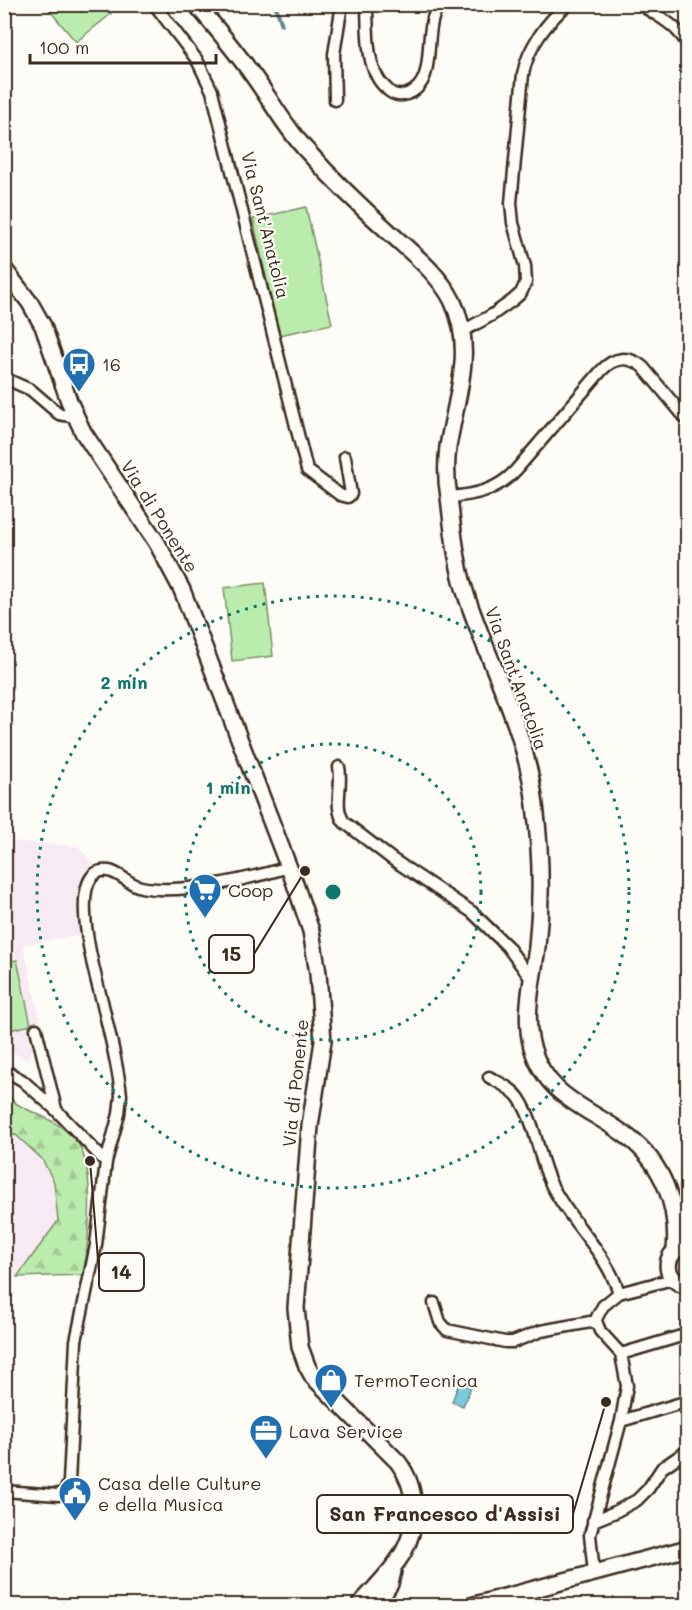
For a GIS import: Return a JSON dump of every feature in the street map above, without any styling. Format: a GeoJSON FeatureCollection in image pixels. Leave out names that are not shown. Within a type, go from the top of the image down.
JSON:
{"type":"FeatureCollection","features":[{"type":"Feature","properties":{"kind":"main road","name":"Via Sant'Anatolia"},"geometry":{"type":"LineString","coordinates":[[196,4],[236,53],[300,144],[437,278],[453,302],[465,345],[463,369],[447,453],[449,497],[457,558],[464,588],[515,719],[532,786],[536,816],[541,891],[532,980],[531,1039],[542,1072],[555,1089],[627,1136],[638,1145],[655,1166],[673,1204],[676,1232],[681,1248],[671,1255],[670,1273]]}},
{"type":"Feature","properties":{"kind":"main road","name":"Via di Ponente"},"geometry":{"type":"LineString","coordinates":[[4,269],[25,295],[39,318],[76,417],[96,452],[157,543],[182,590],[306,914],[315,950],[323,1035],[310,1126],[296,1308],[297,1332],[303,1356],[313,1377],[398,1462],[411,1485],[414,1500],[411,1531],[405,1548],[394,1565],[359,1605]]}},
{"type":"Feature","properties":{"kind":"main road"},"geometry":{"type":"LineString","coordinates":[[673,1204],[687,1236]]}},
{"type":"Feature","properties":{"kind":"main road"},"geometry":{"type":"LineString","coordinates":[[670,1273],[678,1283],[687,1286]]}},
{"type":"Feature","properties":{"kind":"main road"},"geometry":{"type":"LineString","coordinates":[[471,1605],[687,1548]]}},
{"type":"Feature","properties":{"kind":"main road","name":"Via di Ponente"},"geometry":{"type":"LineString","coordinates":[[376,1605],[390,1584],[394,1565]]}},
{"type":"Feature","properties":{"kind":"street","name":"Via Sant'Anatolia"},"geometry":{"type":"LineString","coordinates":[[154,4],[197,60],[212,91],[307,470],[340,495],[348,497],[351,494],[345,457]]}},
{"type":"Feature","properties":{"kind":"street"},"geometry":{"type":"LineString","coordinates":[[335,100],[334,54],[342,4]]}},
{"type":"Feature","properties":{"kind":"street"},"geometry":{"type":"LineString","coordinates":[[367,4],[371,57],[377,77],[388,90],[401,96],[414,90],[424,77],[433,18],[442,4]]}},
{"type":"Feature","properties":{"kind":"street"},"geometry":{"type":"LineString","coordinates":[[462,331],[500,310],[517,297],[525,286],[526,272],[514,230],[511,203],[523,74],[527,58],[536,42],[568,4]]}},
{"type":"Feature","properties":{"kind":"street"},"geometry":{"type":"LineString","coordinates":[[640,4],[673,26],[687,45]]}},
{"type":"Feature","properties":{"kind":"street"},"geometry":{"type":"LineString","coordinates":[[449,497],[481,493],[508,478],[601,370],[619,359],[634,361],[643,367],[687,421]]}},
{"type":"Feature","properties":{"kind":"street"},"geometry":{"type":"LineString","coordinates":[[4,378],[31,390],[55,412],[76,417]]}},
{"type":"Feature","properties":{"kind":"street"},"geometry":{"type":"LineString","coordinates":[[339,767],[341,783],[338,805],[344,822],[402,865],[472,912],[507,946],[532,980]]}},
{"type":"Feature","properties":{"kind":"street"},"geometry":{"type":"LineString","coordinates":[[4,1491],[54,1495],[65,1491],[69,1482],[77,1335],[96,1245],[108,1149],[119,1114],[121,1095],[86,934],[86,892],[92,878],[99,872],[108,871],[128,882],[144,887],[184,887],[225,882],[289,867]]}},
{"type":"Feature","properties":{"kind":"street"},"geometry":{"type":"LineString","coordinates":[[36,1029],[56,1110]]}},
{"type":"Feature","properties":{"kind":"street"},"geometry":{"type":"LineString","coordinates":[[4,1070],[22,1080],[56,1110],[106,1162]]}},
{"type":"Feature","properties":{"kind":"street"},"geometry":{"type":"LineString","coordinates":[[489,1077],[512,1091],[522,1103],[544,1170],[554,1190],[577,1226],[608,1265],[619,1293]]}},
{"type":"Feature","properties":{"kind":"street"},"geometry":{"type":"LineString","coordinates":[[89,1142],[108,1149]]}},
{"type":"Feature","properties":{"kind":"street"},"geometry":{"type":"LineString","coordinates":[[594,1573],[590,1543],[593,1521],[621,1421],[627,1386],[621,1354],[602,1334],[596,1321],[603,1306],[619,1293],[651,1283],[670,1273]]}},
{"type":"Feature","properties":{"kind":"street"},"geometry":{"type":"LineString","coordinates":[[434,1302],[440,1322],[447,1330],[505,1342],[513,1342],[541,1331],[596,1321]]}},
{"type":"Feature","properties":{"kind":"street"},"geometry":{"type":"LineString","coordinates":[[621,1354],[687,1334]]}},
{"type":"Feature","properties":{"kind":"street"},"geometry":{"type":"LineString","coordinates":[[621,1421],[687,1401]]}},
{"type":"Feature","properties":{"kind":"street"},"geometry":{"type":"LineString","coordinates":[[593,1521],[638,1500],[662,1468],[687,1450]]}},
{"type":"Feature","properties":{"kind":"shaded area"},"geometry":{"type":"Polygon","coordinates":[[[5,841],[77,846],[94,864],[82,878],[78,935],[23,945],[42,1027],[31,1030],[35,1046],[27,1060],[5,1048],[5,841]]]}},
{"type":"Feature","properties":{"kind":"shaded area"},"geometry":{"type":"Polygon","coordinates":[[[16,1135],[42,1159],[54,1182],[58,1221],[17,1277],[5,1278],[5,1182],[10,1181],[7,1136],[16,1135]]]}},
{"type":"Feature","properties":{"kind":"green space"},"geometry":{"type":"Polygon","coordinates":[[[45,5],[103,5],[111,14],[76,42],[45,5]]]}},
{"type":"Feature","properties":{"kind":"green space"},"geometry":{"type":"Polygon","coordinates":[[[306,207],[332,324],[279,335],[253,219],[306,207]]]}},
{"type":"Feature","properties":{"kind":"green space"},"geometry":{"type":"Polygon","coordinates":[[[265,583],[273,656],[232,661],[224,588],[265,583]]]}},
{"type":"Feature","properties":{"kind":"green space"},"geometry":{"type":"Polygon","coordinates":[[[17,960],[31,1025],[5,1031],[5,962],[17,960]]]}},
{"type":"Feature","properties":{"kind":"green space"},"geometry":{"type":"Polygon","coordinates":[[[5,1090],[17,1104],[53,1122],[69,1133],[78,1143],[84,1156],[90,1208],[83,1275],[17,1277],[58,1221],[54,1182],[42,1159],[16,1135],[5,1136],[5,1090]]]}},
{"type":"Feature","properties":{"kind":"water"},"geometry":{"type":"Polygon","coordinates":[[[459,1383],[471,1387],[463,1406],[452,1402],[459,1383]]]}},
{"type":"Feature","properties":{"kind":"waterway"},"geometry":{"type":"LineString","coordinates":[[275,4],[282,25]]}},
{"type":"Feature","properties":{"kind":"place","name":"16"},"geometry":{"type":"Point","coordinates":[79,393]}},
{"type":"Feature","properties":{"kind":"place","name":"15"},"geometry":{"type":"Point","coordinates":[305,871]}},
{"type":"Feature","properties":{"kind":"place","name":"Coop"},"geometry":{"type":"Point","coordinates":[205,919]}},
{"type":"Feature","properties":{"kind":"place","name":"14"},"geometry":{"type":"Point","coordinates":[90,1161]}},
{"type":"Feature","properties":{"kind":"place","name":"San Francesco d'Assisi"},"geometry":{"type":"Point","coordinates":[606,1402]}},
{"type":"Feature","properties":{"kind":"place","name":"TermoTecnica"},"geometry":{"type":"Point","coordinates":[331,1409]}},
{"type":"Feature","properties":{"kind":"place","name":"Lava Service"},"geometry":{"type":"Point","coordinates":[266,1460]}},
{"type":"Feature","properties":{"kind":"place","name":"Casa delle Culture e della Musica"},"geometry":{"type":"Point","coordinates":[75,1522]}}]}
